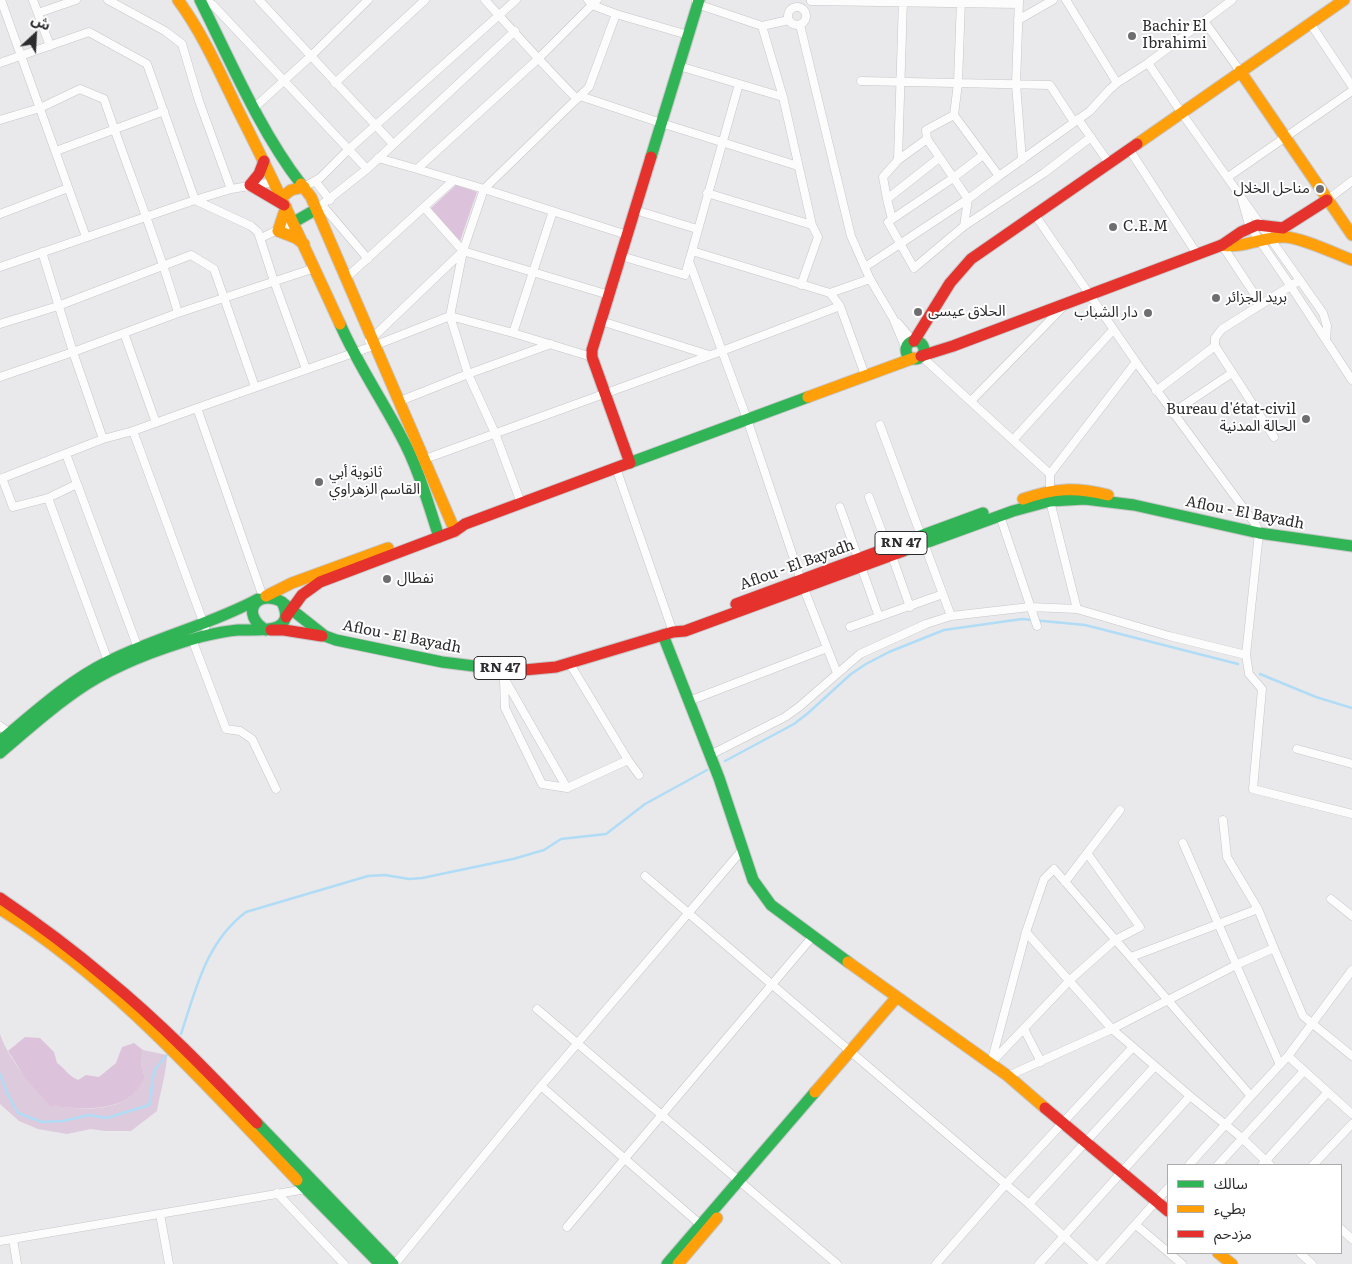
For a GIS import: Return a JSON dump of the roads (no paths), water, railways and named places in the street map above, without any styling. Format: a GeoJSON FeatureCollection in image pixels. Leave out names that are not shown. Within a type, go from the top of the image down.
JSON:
{"type":"FeatureCollection","features":[{"type":"Feature","properties":{"kind":"street"},"geometry":{"type":"LineString","coordinates":[[1,0],[86,237]]}},
{"type":"Feature","properties":{"kind":"street"},"geometry":{"type":"LineString","coordinates":[[33,0],[50,46]]}},
{"type":"Feature","properties":{"kind":"street"},"geometry":{"type":"LineString","coordinates":[[38,13],[76,0]]}},
{"type":"Feature","properties":{"kind":"street"},"geometry":{"type":"LineString","coordinates":[[108,0],[165,31],[182,44],[199,101],[231,189]]}},
{"type":"Feature","properties":{"kind":"street"},"geometry":{"type":"LineString","coordinates":[[178,0],[194,22],[294,222],[356,352],[402,437],[418,475],[438,534]]}},
{"type":"Feature","properties":{"kind":"street"},"geometry":{"type":"LineString","coordinates":[[200,0],[254,108],[291,171],[319,208],[368,259]]}},
{"type":"Feature","properties":{"kind":"street"},"geometry":{"type":"LineString","coordinates":[[205,0],[213,5],[367,169]]}},
{"type":"Feature","properties":{"kind":"street"},"geometry":{"type":"LineString","coordinates":[[259,0],[393,144]]}},
{"type":"Feature","properties":{"kind":"street"},"geometry":{"type":"LineString","coordinates":[[254,108],[368,0]]}},
{"type":"Feature","properties":{"kind":"street"},"geometry":{"type":"LineString","coordinates":[[335,83],[425,0]]}},
{"type":"Feature","properties":{"kind":"street"},"geometry":{"type":"LineString","coordinates":[[485,0],[515,31],[538,59],[578,97],[798,166]]}},
{"type":"Feature","properties":{"kind":"street"},"geometry":{"type":"LineString","coordinates":[[278,231],[283,219],[284,203],[291,190],[304,187],[315,181],[516,0]]}},
{"type":"Feature","properties":{"kind":"street"},"geometry":{"type":"LineString","coordinates":[[803,8],[811,0],[1019,2],[1016,84],[1022,160]]}},
{"type":"Feature","properties":{"kind":"street"},"geometry":{"type":"LineString","coordinates":[[1018,20],[1053,0]]}},
{"type":"Feature","properties":{"kind":"street"},"geometry":{"type":"LineString","coordinates":[[1066,0],[1117,83]]}},
{"type":"Feature","properties":{"kind":"street"},"geometry":{"type":"LineString","coordinates":[[865,266],[968,199],[1090,111],[1117,83],[1148,63],[1232,0]]}},
{"type":"Feature","properties":{"kind":"street"},"geometry":{"type":"LineString","coordinates":[[915,349],[923,326],[959,271],[971,259],[1344,0]]}},
{"type":"Feature","properties":{"kind":"street"},"geometry":{"type":"LineString","coordinates":[[630,463],[592,357],[592,350],[697,1],[762,26],[788,20]]}},
{"type":"Feature","properties":{"kind":"street"},"geometry":{"type":"LineString","coordinates":[[898,160],[903,1]]}},
{"type":"Feature","properties":{"kind":"street"},"geometry":{"type":"LineString","coordinates":[[961,1],[958,83],[954,115],[999,176]]}},
{"type":"Feature","properties":{"kind":"street"},"geometry":{"type":"LineString","coordinates":[[417,169],[538,59],[593,2],[616,14],[688,35]]}},
{"type":"Feature","properties":{"kind":"street"},"geometry":{"type":"LineString","coordinates":[[791,8],[803,8],[807,16],[805,22],[800,25],[793,25],[788,20],[791,8]]}},
{"type":"Feature","properties":{"kind":"street"},"geometry":{"type":"LineString","coordinates":[[521,503],[495,433],[468,374],[450,316],[463,251],[484,189],[589,87],[616,14]]}},
{"type":"Feature","properties":{"kind":"street"},"geometry":{"type":"LineString","coordinates":[[1204,21],[1286,136],[1352,235]]}},
{"type":"Feature","properties":{"kind":"street"},"geometry":{"type":"LineString","coordinates":[[1310,23],[1352,86]]}},
{"type":"Feature","properties":{"kind":"street"},"geometry":{"type":"LineString","coordinates":[[800,25],[851,236],[870,279],[893,318],[915,349],[1050,474]]}},
{"type":"Feature","properties":{"kind":"street"},"geometry":{"type":"LineString","coordinates":[[762,26],[782,97],[812,225],[818,237],[801,285]]}},
{"type":"Feature","properties":{"kind":"street"},"geometry":{"type":"LineString","coordinates":[[261,238],[305,217],[330,200],[367,169],[515,31]]}},
{"type":"Feature","properties":{"kind":"street"},"geometry":{"type":"LineString","coordinates":[[0,62],[89,32],[147,64],[195,200],[251,226],[258,232],[306,369]]}},
{"type":"Feature","properties":{"kind":"street"},"geometry":{"type":"LineString","coordinates":[[1148,63],[1242,198],[1265,239],[1300,280],[1325,316],[1327,326],[1326,339]]}},
{"type":"Feature","properties":{"kind":"street"},"geometry":{"type":"LineString","coordinates":[[678,66],[782,97]]}},
{"type":"Feature","properties":{"kind":"street"},"geometry":{"type":"LineString","coordinates":[[861,81],[1050,85],[1109,162]]}},
{"type":"Feature","properties":{"kind":"street"},"geometry":{"type":"LineString","coordinates":[[621,256],[686,275],[697,229],[739,84]]}},
{"type":"Feature","properties":{"kind":"street"},"geometry":{"type":"LineString","coordinates":[[0,120],[40,108],[80,89],[104,99],[164,266],[178,313]]}},
{"type":"Feature","properties":{"kind":"street"},"geometry":{"type":"LineString","coordinates":[[1228,177],[1352,91]]}},
{"type":"Feature","properties":{"kind":"street"},"geometry":{"type":"LineString","coordinates":[[56,151],[164,111]]}},
{"type":"Feature","properties":{"kind":"street"},"geometry":{"type":"LineString","coordinates":[[954,115],[926,130],[927,139],[968,199],[964,226]]}},
{"type":"Feature","properties":{"kind":"street"},"geometry":{"type":"LineString","coordinates":[[983,155],[953,178],[888,222],[914,268],[964,226],[1044,173],[1091,137]]}},
{"type":"Feature","properties":{"kind":"street"},"geometry":{"type":"LineString","coordinates":[[892,219],[883,177],[898,160],[927,139]]}},
{"type":"Feature","properties":{"kind":"street"},"geometry":{"type":"LineString","coordinates":[[1129,149],[1197,254]]}},
{"type":"Feature","properties":{"kind":"street"},"geometry":{"type":"LineString","coordinates":[[378,158],[484,189],[627,235]]}},
{"type":"Feature","properties":{"kind":"street"},"geometry":{"type":"LineString","coordinates":[[887,199],[940,158]]}},
{"type":"Feature","properties":{"kind":"street"},"geometry":{"type":"LineString","coordinates":[[250,185],[260,174],[264,161]]}},
{"type":"Feature","properties":{"kind":"street"},"geometry":{"type":"LineString","coordinates":[[346,278],[454,180]]}},
{"type":"Feature","properties":{"kind":"street"},"geometry":{"type":"LineString","coordinates":[[315,181],[330,200]]}},
{"type":"Feature","properties":{"kind":"street"},"geometry":{"type":"LineString","coordinates":[[286,610],[277,598],[263,597],[253,606],[252,616],[257,625],[268,630],[279,626],[286,610],[320,582],[438,534],[880,371],[915,349],[953,346],[1222,245],[1256,226],[1275,229],[1282,228],[1327,200],[1352,181]]}},
{"type":"Feature","properties":{"kind":"street"},"geometry":{"type":"LineString","coordinates":[[0,266],[195,200],[231,189],[274,182]]}},
{"type":"Feature","properties":{"kind":"street"},"geometry":{"type":"LineString","coordinates":[[250,185],[284,203]]}},
{"type":"Feature","properties":{"kind":"street"},"geometry":{"type":"LineString","coordinates":[[0,214],[68,188]]}},
{"type":"Feature","properties":{"kind":"street"},"geometry":{"type":"LineString","coordinates":[[707,193],[812,225]]}},
{"type":"Feature","properties":{"kind":"street"},"geometry":{"type":"LineString","coordinates":[[424,207],[463,251],[609,295]]}},
{"type":"Feature","properties":{"kind":"street"},"geometry":{"type":"LineString","coordinates":[[319,208],[346,278],[454,528]]}},
{"type":"Feature","properties":{"kind":"street"},"geometry":{"type":"LineString","coordinates":[[635,210],[697,229]]}},
{"type":"Feature","properties":{"kind":"street"},"geometry":{"type":"LineString","coordinates":[[514,333],[553,211]]}},
{"type":"Feature","properties":{"kind":"street"},"geometry":{"type":"LineString","coordinates":[[1035,214],[1088,295],[1156,391],[1252,518],[1258,533],[1246,655],[1249,674],[1262,689],[1253,789],[1352,814]]}},
{"type":"Feature","properties":{"kind":"street"},"geometry":{"type":"LineString","coordinates":[[1256,226],[1290,285],[1352,380]]}},
{"type":"Feature","properties":{"kind":"street"},"geometry":{"type":"LineString","coordinates":[[278,231],[287,233],[304,244]]}},
{"type":"Feature","properties":{"kind":"street"},"geometry":{"type":"LineString","coordinates":[[1222,245],[1237,246],[1285,236],[1296,238],[1351,259]]}},
{"type":"Feature","properties":{"kind":"street"},"geometry":{"type":"LineString","coordinates":[[1222,245],[1261,304]]}},
{"type":"Feature","properties":{"kind":"street"},"geometry":{"type":"LineString","coordinates":[[692,250],[830,293],[870,279]]}},
{"type":"Feature","properties":{"kind":"street"},"geometry":{"type":"LineString","coordinates":[[374,342],[463,251]]}},
{"type":"Feature","properties":{"kind":"street"},"geometry":{"type":"LineString","coordinates":[[42,252],[103,440]]}},
{"type":"Feature","properties":{"kind":"street"},"geometry":{"type":"LineString","coordinates":[[0,324],[58,306],[192,255],[214,268],[255,387]]}},
{"type":"Feature","properties":{"kind":"street"},"geometry":{"type":"LineString","coordinates":[[689,261],[747,419],[803,584],[837,673]]}},
{"type":"Feature","properties":{"kind":"street"},"geometry":{"type":"LineString","coordinates":[[0,377],[223,297],[315,268]]}},
{"type":"Feature","properties":{"kind":"street"},"geometry":{"type":"LineString","coordinates":[[1274,437],[1215,346],[1215,338],[1219,331],[1300,280]]}},
{"type":"Feature","properties":{"kind":"street"},"geometry":{"type":"LineString","coordinates":[[830,293],[840,306],[865,375]]}},
{"type":"Feature","properties":{"kind":"street"},"geometry":{"type":"LineString","coordinates":[[971,401],[1067,303]]}},
{"type":"Feature","properties":{"kind":"street"},"geometry":{"type":"LineString","coordinates":[[425,459],[840,306]]}},
{"type":"Feature","properties":{"kind":"street"},"geometry":{"type":"LineString","coordinates":[[76,484],[48,498],[13,507],[1,478],[103,440],[356,352],[374,342],[450,316],[592,357]]}},
{"type":"Feature","properties":{"kind":"street"},"geometry":{"type":"LineString","coordinates":[[601,321],[709,355]]}},
{"type":"Feature","properties":{"kind":"street"},"geometry":{"type":"LineString","coordinates":[[1013,440],[1113,330]]}},
{"type":"Feature","properties":{"kind":"street"},"geometry":{"type":"LineString","coordinates":[[124,333],[156,423]]}},
{"type":"Feature","properties":{"kind":"street"},"geometry":{"type":"LineString","coordinates":[[400,401],[550,344]]}},
{"type":"Feature","properties":{"kind":"street"},"geometry":{"type":"LineString","coordinates":[[1156,391],[1215,346]]}},
{"type":"Feature","properties":{"kind":"street"},"geometry":{"type":"LineString","coordinates":[[1077,608],[1049,495],[1050,474],[1136,362]]}},
{"type":"Feature","properties":{"kind":"street"},"geometry":{"type":"LineString","coordinates":[[1172,413],[1232,373]]}},
{"type":"Feature","properties":{"kind":"street"},"geometry":{"type":"LineString","coordinates":[[197,408],[263,597]]}},
{"type":"Feature","properties":{"kind":"street"},"geometry":{"type":"LineString","coordinates":[[880,425],[951,616]]}},
{"type":"Feature","properties":{"kind":"street"},"geometry":{"type":"LineString","coordinates":[[132,431],[208,636]]}},
{"type":"Feature","properties":{"kind":"street"},"geometry":{"type":"LineString","coordinates":[[66,454],[138,648]]}},
{"type":"Feature","properties":{"kind":"street"},"geometry":{"type":"LineString","coordinates":[[616,468],[688,701],[710,755],[753,880],[771,905],[899,1000],[1008,1076],[1167,1210]]}},
{"type":"Feature","properties":{"kind":"street","name":"Aflou - El Bayadh"},"geometry":{"type":"LineString","coordinates":[[922,540],[1000,516],[1030,505],[1049,495]]}},
{"type":"Feature","properties":{"kind":"street","name":"Aflou - El Bayadh"},"geometry":{"type":"LineString","coordinates":[[286,610],[325,636],[503,673],[570,664],[668,634],[685,631],[803,584],[1049,495],[1134,505],[1258,533],[1352,546]]}},
{"type":"Feature","properties":{"kind":"street"},"geometry":{"type":"LineString","coordinates":[[869,496],[910,607]]}},
{"type":"Feature","properties":{"kind":"street"},"geometry":{"type":"LineString","coordinates":[[48,498],[108,661]]}},
{"type":"Feature","properties":{"kind":"street"},"geometry":{"type":"LineString","coordinates":[[840,507],[879,617]]}},
{"type":"Feature","properties":{"kind":"street"},"geometry":{"type":"LineString","coordinates":[[1000,516],[1037,626]]}},
{"type":"Feature","properties":{"kind":"street"},"geometry":{"type":"LineString","coordinates":[[0,741],[68,686],[108,661],[232,613],[292,583],[438,534]]}},
{"type":"Feature","properties":{"kind":"street"},"geometry":{"type":"LineString","coordinates":[[850,627],[943,594]]}},
{"type":"Feature","properties":{"kind":"street"},"geometry":{"type":"LineString","coordinates":[[710,755],[785,717],[860,654],[926,624],[951,616],[1031,609],[1077,608],[1169,636],[1246,655]]}},
{"type":"Feature","properties":{"kind":"street"},"geometry":{"type":"LineString","coordinates":[[0,753],[64,701],[110,671],[151,652],[237,630],[284,630],[325,636]]}},
{"type":"Feature","properties":{"kind":"street"},"geometry":{"type":"LineString","coordinates":[[192,640],[226,729],[240,731],[252,739],[276,789]]}},
{"type":"Feature","properties":{"kind":"street"},"geometry":{"type":"LineString","coordinates":[[688,701],[827,648]]}},
{"type":"Feature","properties":{"kind":"street"},"geometry":{"type":"LineString","coordinates":[[570,664],[639,775]]}},
{"type":"Feature","properties":{"kind":"street"},"geometry":{"type":"LineString","coordinates":[[503,673],[505,708],[542,784],[567,788],[628,760]]}},
{"type":"Feature","properties":{"kind":"street"},"geometry":{"type":"LineString","coordinates":[[503,673],[567,788]]}},
{"type":"Feature","properties":{"kind":"street"},"geometry":{"type":"LineString","coordinates":[[0,726],[10,733]]}},
{"type":"Feature","properties":{"kind":"street"},"geometry":{"type":"LineString","coordinates":[[1297,749],[1352,764]]}},
{"type":"Feature","properties":{"kind":"street"},"geometry":{"type":"LineString","coordinates":[[1065,882],[1120,810]]}},
{"type":"Feature","properties":{"kind":"street"},"geometry":{"type":"LineString","coordinates":[[1224,820],[1227,857],[1258,908],[1303,1016],[1352,1056]]}},
{"type":"Feature","properties":{"kind":"street"},"geometry":{"type":"LineString","coordinates":[[1183,843],[1280,1065]]}},
{"type":"Feature","properties":{"kind":"street"},"geometry":{"type":"LineString","coordinates":[[0,898],[71,949],[177,1042],[394,1264],[687,912],[743,849]]}},
{"type":"Feature","properties":{"kind":"street"},"geometry":{"type":"LineString","coordinates":[[991,1064],[1070,980],[1115,940],[1140,928],[1087,853]]}},
{"type":"Feature","properties":{"kind":"street"},"geometry":{"type":"LineString","coordinates":[[991,1064],[1026,932],[1044,879],[1054,869],[1251,1096]]}},
{"type":"Feature","properties":{"kind":"street"},"geometry":{"type":"LineString","coordinates":[[645,876],[1028,1204],[1094,1264]]}},
{"type":"Feature","properties":{"kind":"street"},"geometry":{"type":"LineString","coordinates":[[1331,898],[1352,916]]}},
{"type":"Feature","properties":{"kind":"street"},"geometry":{"type":"LineString","coordinates":[[1131,957],[1258,908]]}},
{"type":"Feature","properties":{"kind":"street"},"geometry":{"type":"LineString","coordinates":[[0,909],[66,956],[119,1000],[170,1048],[380,1264]]}},
{"type":"Feature","properties":{"kind":"street"},"geometry":{"type":"LineString","coordinates":[[1026,932],[1112,1029],[1242,1138],[1266,1164],[1328,1092]]}},
{"type":"Feature","properties":{"kind":"street"},"geometry":{"type":"LineString","coordinates":[[567,1227],[813,936]]}},
{"type":"Feature","properties":{"kind":"street"},"geometry":{"type":"LineString","coordinates":[[1008,1076],[1112,1029],[1236,965],[1274,948]]}},
{"type":"Feature","properties":{"kind":"street"},"geometry":{"type":"LineString","coordinates":[[1189,1164],[1288,1056],[1352,970]]}},
{"type":"Feature","properties":{"kind":"street"},"geometry":{"type":"LineString","coordinates":[[678,1264],[742,1183],[899,1000]]}},
{"type":"Feature","properties":{"kind":"street"},"geometry":{"type":"LineString","coordinates":[[537,1009],[837,1264]]}},
{"type":"Feature","properties":{"kind":"street"},"geometry":{"type":"LineString","coordinates":[[1024,1029],[1041,1062]]}},
{"type":"Feature","properties":{"kind":"street"},"geometry":{"type":"LineString","coordinates":[[936,1264],[1005,1185],[1133,1047]]}},
{"type":"Feature","properties":{"kind":"street"},"geometry":{"type":"LineString","coordinates":[[1288,1056],[1352,1114]]}},
{"type":"Feature","properties":{"kind":"street"},"geometry":{"type":"LineString","coordinates":[[1028,1204],[1156,1066]]}},
{"type":"Feature","properties":{"kind":"street"},"geometry":{"type":"LineString","coordinates":[[1219,1164],[1304,1071]]}},
{"type":"Feature","properties":{"kind":"street"},"geometry":{"type":"LineString","coordinates":[[541,1086],[701,1225]]}},
{"type":"Feature","properties":{"kind":"street"},"geometry":{"type":"LineString","coordinates":[[1039,1264],[1190,1096]]}},
{"type":"Feature","properties":{"kind":"street"},"geometry":{"type":"LineString","coordinates":[[1314,1164],[1352,1124]]}},
{"type":"Feature","properties":{"kind":"street"},"geometry":{"type":"LineString","coordinates":[[667,1264],[701,1225],[742,1183]]}},
{"type":"Feature","properties":{"kind":"street"},"geometry":{"type":"LineString","coordinates":[[0,1242],[306,1188]]}},
{"type":"Feature","properties":{"kind":"street"},"geometry":{"type":"LineString","coordinates":[[1100,1264],[1167,1189]]}},
{"type":"Feature","properties":{"kind":"street"},"geometry":{"type":"LineString","coordinates":[[277,1194],[344,1264]]}},
{"type":"Feature","properties":{"kind":"street"},"geometry":{"type":"LineString","coordinates":[[160,1214],[169,1264]]}},
{"type":"Feature","properties":{"kind":"street"},"geometry":{"type":"LineString","coordinates":[[1136,1225],[1167,1250]]}},
{"type":"Feature","properties":{"kind":"street"},"geometry":{"type":"LineString","coordinates":[[1342,1230],[1352,1239]]}},
{"type":"Feature","properties":{"kind":"street"},"geometry":{"type":"LineString","coordinates":[[12,1239],[17,1264]]}},
{"type":"Feature","properties":{"kind":"street"},"geometry":{"type":"LineString","coordinates":[[1171,1254],[1182,1264]]}},
{"type":"Feature","properties":{"kind":"street"},"geometry":{"type":"LineString","coordinates":[[1301,1254],[1312,1264]]}},
{"type":"Feature","properties":{"kind":"waterway"},"geometry":{"type":"LineString","coordinates":[[725,761],[794,724],[851,674],[866,664],[889,652],[944,630],[1022,619],[1085,625],[1238,664]]}},
{"type":"Feature","properties":{"kind":"waterway"},"geometry":{"type":"LineString","coordinates":[[1260,674],[1316,697],[1352,708]]}},
{"type":"Feature","properties":{"kind":"waterway"},"geometry":{"type":"LineString","coordinates":[[181,1034],[204,967],[221,937],[246,912],[368,876],[385,875],[409,879],[422,878],[513,859],[544,850],[561,839],[606,834],[645,804],[707,770]]}},
{"type":"Feature","properties":{"kind":"waterway"},"geometry":{"type":"LineString","coordinates":[[0,1074],[8,1095],[18,1113],[42,1122],[63,1121],[89,1115],[107,1118],[149,1105],[154,1072],[167,1055]]}},
{"type":"Feature","properties":{"kind":"place","name":"Bachir El Ibrahimi"},"geometry":{"type":"Point","coordinates":[1132,36]}},
{"type":"Feature","properties":{"kind":"place","name":"مناحل الخلال"},"geometry":{"type":"Point","coordinates":[1320,189]}},
{"type":"Feature","properties":{"kind":"place","name":"C.E.M"},"geometry":{"type":"Point","coordinates":[1113,227]}},
{"type":"Feature","properties":{"kind":"place","name":"بريد الجزائر"},"geometry":{"type":"Point","coordinates":[1216,298]}},
{"type":"Feature","properties":{"kind":"place","name":"الحلاق عيسى"},"geometry":{"type":"Point","coordinates":[918,312]}},
{"type":"Feature","properties":{"kind":"place","name":"دار الشباب"},"geometry":{"type":"Point","coordinates":[1148,313]}},
{"type":"Feature","properties":{"kind":"place","name":"Bureau d'état-civil الحالة المدنية"},"geometry":{"type":"Point","coordinates":[1306,419]}},
{"type":"Feature","properties":{"kind":"place","name":"ثانوية أبي القاسم الزهراوي"},"geometry":{"type":"Point","coordinates":[319,482]}},
{"type":"Feature","properties":{"kind":"place","name":"نفطال"},"geometry":{"type":"Point","coordinates":[387,579]}}]}
